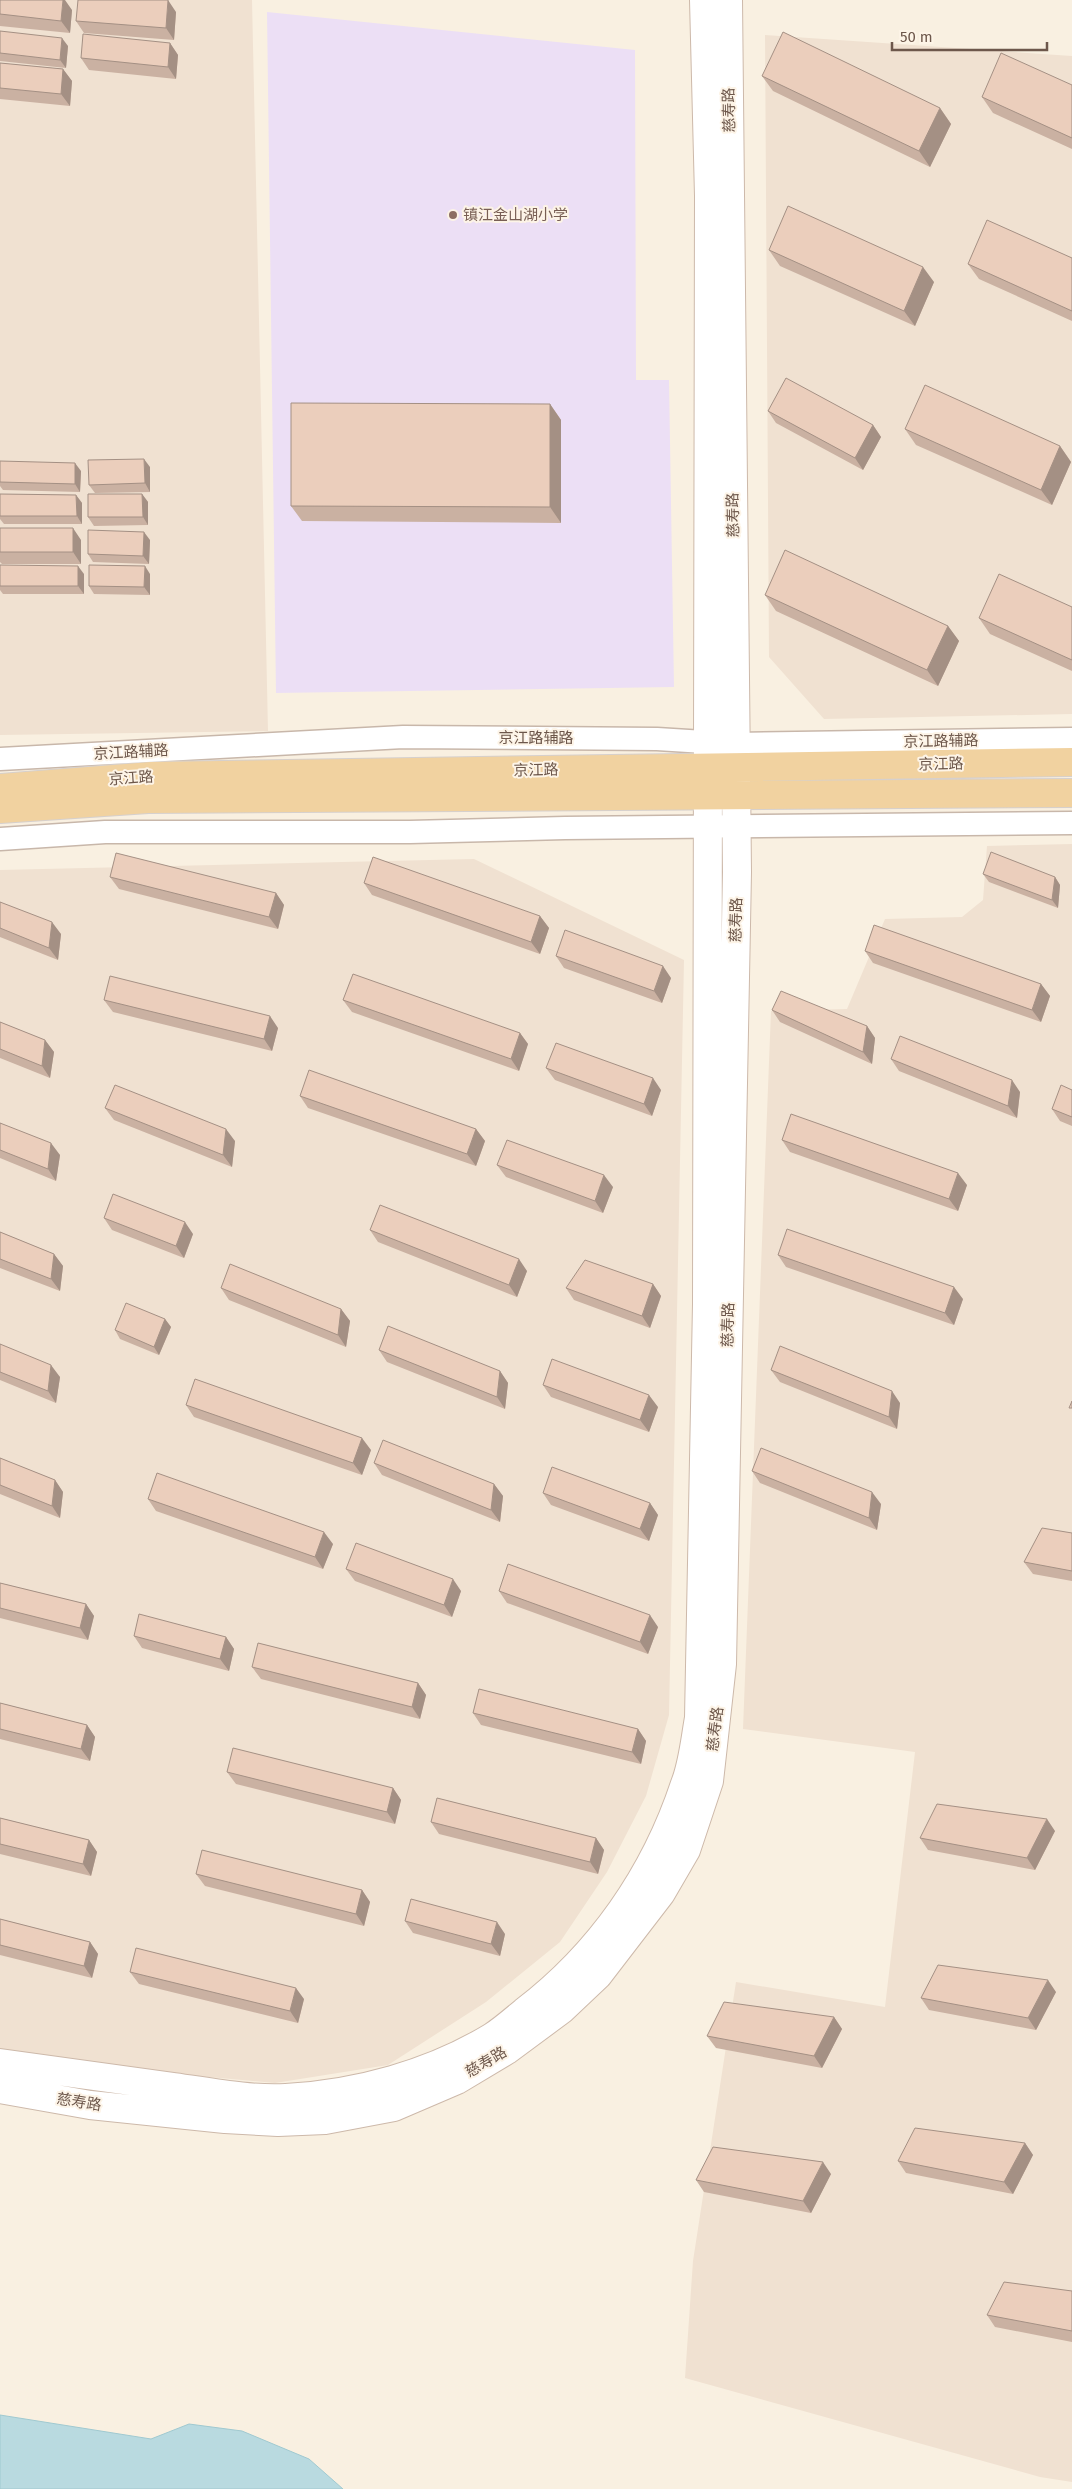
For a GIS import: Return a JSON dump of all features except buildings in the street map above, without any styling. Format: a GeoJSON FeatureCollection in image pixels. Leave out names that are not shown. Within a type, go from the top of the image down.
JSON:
{"type":"FeatureCollection","features":[{"type":"Feature","properties":{"kind":"main road","name":"京江路"},"geometry":{"type":"LineString","coordinates":[[0,788],[152,776],[708,755],[1072,762]]}},
{"type":"Feature","properties":{"kind":"main road","name":"京江路"},"geometry":{"type":"LineString","coordinates":[[0,809],[148,799],[737,794],[1072,794]]}},
{"type":"Feature","properties":{"kind":"street","name":"慈寿路"},"geometry":{"type":"LineString","coordinates":[[0,2063],[229,2094],[284,2098],[352,2092],[449,2059],[492,2037],[537,2002],[576,1966],[608,1930],[639,1886],[664,1841],[686,1782],[699,1718],[707,1304],[709,196],[704,0]]}},
{"type":"Feature","properties":{"kind":"street","name":"慈寿路"},"geometry":{"type":"LineString","coordinates":[[0,2089],[90,2105],[225,2119],[278,2122],[325,2120],[394,2107],[457,2080],[507,2050],[561,2010],[598,1975],[661,1893],[686,1850],[709,1781],[722,1664],[737,826],[728,0]]}},
{"type":"Feature","properties":{"kind":"street","name":"京江路辅路"},"geometry":{"type":"LineString","coordinates":[[0,759],[402,737],[657,739],[708,755]]}},
{"type":"Feature","properties":{"kind":"street","name":"京江路辅路"},"geometry":{"type":"LineString","coordinates":[[736,755],[1072,739]]}},
{"type":"Feature","properties":{"kind":"street"},"geometry":{"type":"LineString","coordinates":[[0,840],[105,832],[410,832],[708,826],[1072,823]]}},
{"type":"Feature","properties":{"kind":"shaded area"},"geometry":{"type":"Polygon","coordinates":[[[0,0],[252,0],[268,731],[0,735],[0,0]]]}},
{"type":"Feature","properties":{"kind":"shaded area","name":"镇江金山湖小学"},"geometry":{"type":"Polygon","coordinates":[[[267,12],[635,50],[636,380],[669,380],[674,687],[276,693],[267,12]]]}},
{"type":"Feature","properties":{"kind":"shaded area"},"geometry":{"type":"Polygon","coordinates":[[[765,35],[1072,56],[1072,714],[824,719],[769,657],[765,35]]]}},
{"type":"Feature","properties":{"kind":"shaded area"},"geometry":{"type":"Polygon","coordinates":[[[1072,844],[1072,2482],[1040,2477],[685,2378],[693,2261],[736,1982],[885,2007],[915,1752],[743,1729],[771,1011],[847,1009],[885,919],[962,917],[983,900],[987,846],[1072,844]]]}},
{"type":"Feature","properties":{"kind":"shaded area"},"geometry":{"type":"Polygon","coordinates":[[[474,859],[684,960],[669,1715],[646,1796],[607,1872],[560,1942],[486,2002],[388,2065],[275,2083],[131,2070],[0,2051],[0,870],[474,859]]]}},
{"type":"Feature","properties":{"kind":"water"},"geometry":{"type":"Polygon","coordinates":[[[0,2415],[151,2439],[189,2424],[242,2431],[309,2459],[343,2489],[0,2489],[0,2415]]]}},
{"type":"Feature","properties":{"kind":"place","name":"镇江金山湖小学"},"geometry":{"type":"Point","coordinates":[453,215]}}]}
